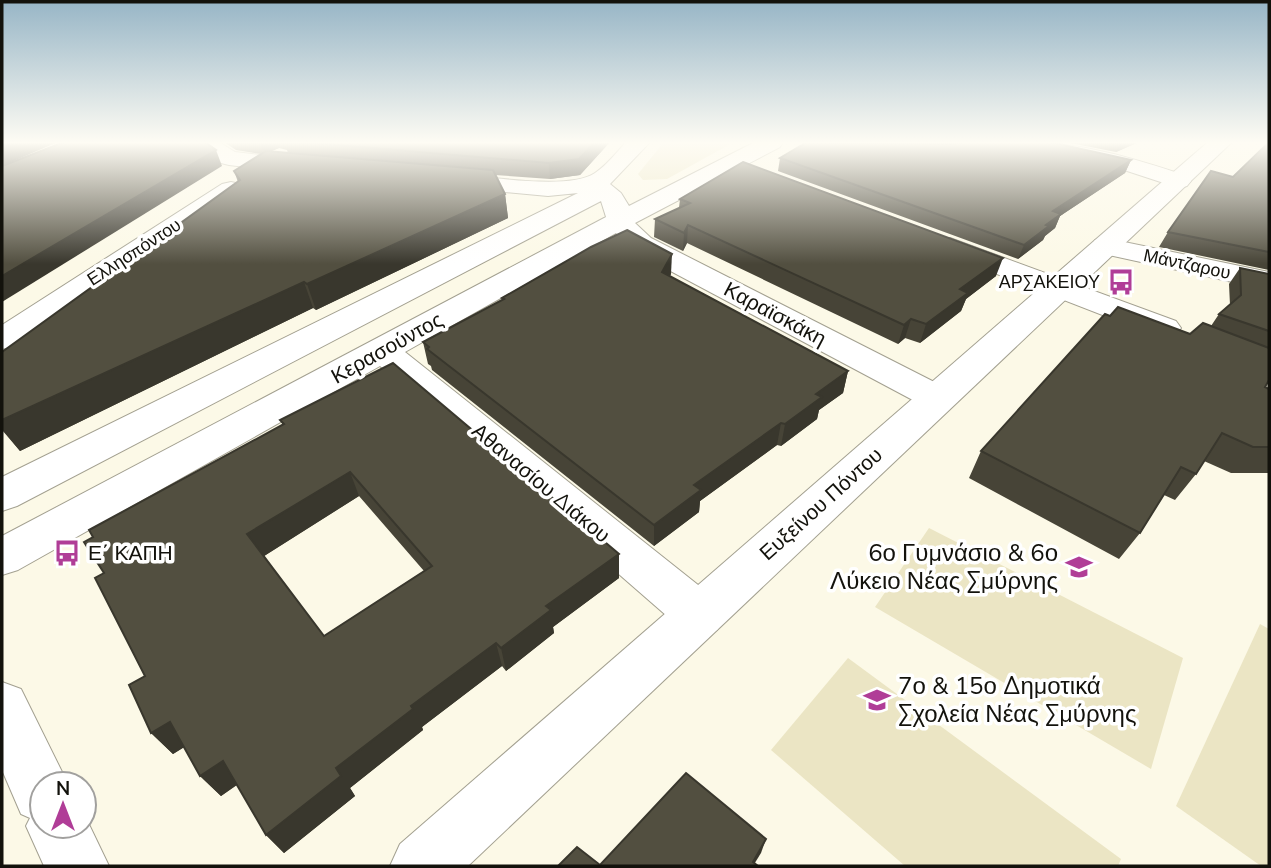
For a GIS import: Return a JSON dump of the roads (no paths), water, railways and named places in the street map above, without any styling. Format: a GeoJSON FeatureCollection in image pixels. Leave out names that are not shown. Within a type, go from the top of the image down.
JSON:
{"type":"FeatureCollection","features":[{"type":"Feature","properties":{"kind":"street","name":"Ελλησπόντου"},"geometry":{"type":"LineString","coordinates":[[2,339],[241,183]]}},
{"type":"Feature","properties":{"kind":"street"},"geometry":{"type":"LineString","coordinates":[[479,183],[550,189],[596,188],[616,203],[620,212],[619,222]]}},
{"type":"Feature","properties":{"kind":"street","name":"Κερασούντος"},"geometry":{"type":"LineString","coordinates":[[2,495],[596,188],[600,183]]}},
{"type":"Feature","properties":{"kind":"street","name":"Κερασούντος"},"geometry":{"type":"LineString","coordinates":[[2,557],[619,222],[713,183]]}},
{"type":"Feature","properties":{"kind":"street","name":"Ευξείνου Πόντου"},"geometry":{"type":"LineString","coordinates":[[422,866],[1176,183]]}},
{"type":"Feature","properties":{"kind":"street","name":"Καραϊσκάκη"},"geometry":{"type":"LineString","coordinates":[[619,222],[641,244],[937,398]]}},
{"type":"Feature","properties":{"kind":"street"},"geometry":{"type":"LineString","coordinates":[[925,236],[1193,338]]}},
{"type":"Feature","properties":{"kind":"street","name":"Μάντζαρου"},"geometry":{"type":"LineString","coordinates":[[1105,246],[1269,281]]}},
{"type":"Feature","properties":{"kind":"street","name":"Αθανασίου Διάκου"},"geometry":{"type":"LineString","coordinates":[[382,351],[700,615]]}},
{"type":"Feature","properties":{"kind":"street"},"geometry":{"type":"LineString","coordinates":[[2,708],[31,770]]}},
{"type":"Feature","properties":{"kind":"street"},"geometry":{"type":"LineString","coordinates":[[64,840],[76,866]]}},
{"type":"Feature","properties":{"kind":"place","name":"ΑΡΣΑΚΕΙΟΥ"},"geometry":{"type":"Point","coordinates":[1121,282]}},
{"type":"Feature","properties":{"kind":"place","name":"Ε΄ ΚΑΠΗ"},"geometry":{"type":"Point","coordinates":[67,553]}},
{"type":"Feature","properties":{"kind":"place","name":"6ο Γυμνάσιο & 6ο Λύκειο Νέας Σμύρνης"},"geometry":{"type":"Point","coordinates":[1079,567]}},
{"type":"Feature","properties":{"kind":"place","name":"7ο & 15ο Δημοτικά Σχολεία Νέας Σμύρνης"},"geometry":{"type":"Point","coordinates":[877,700]}}]}
